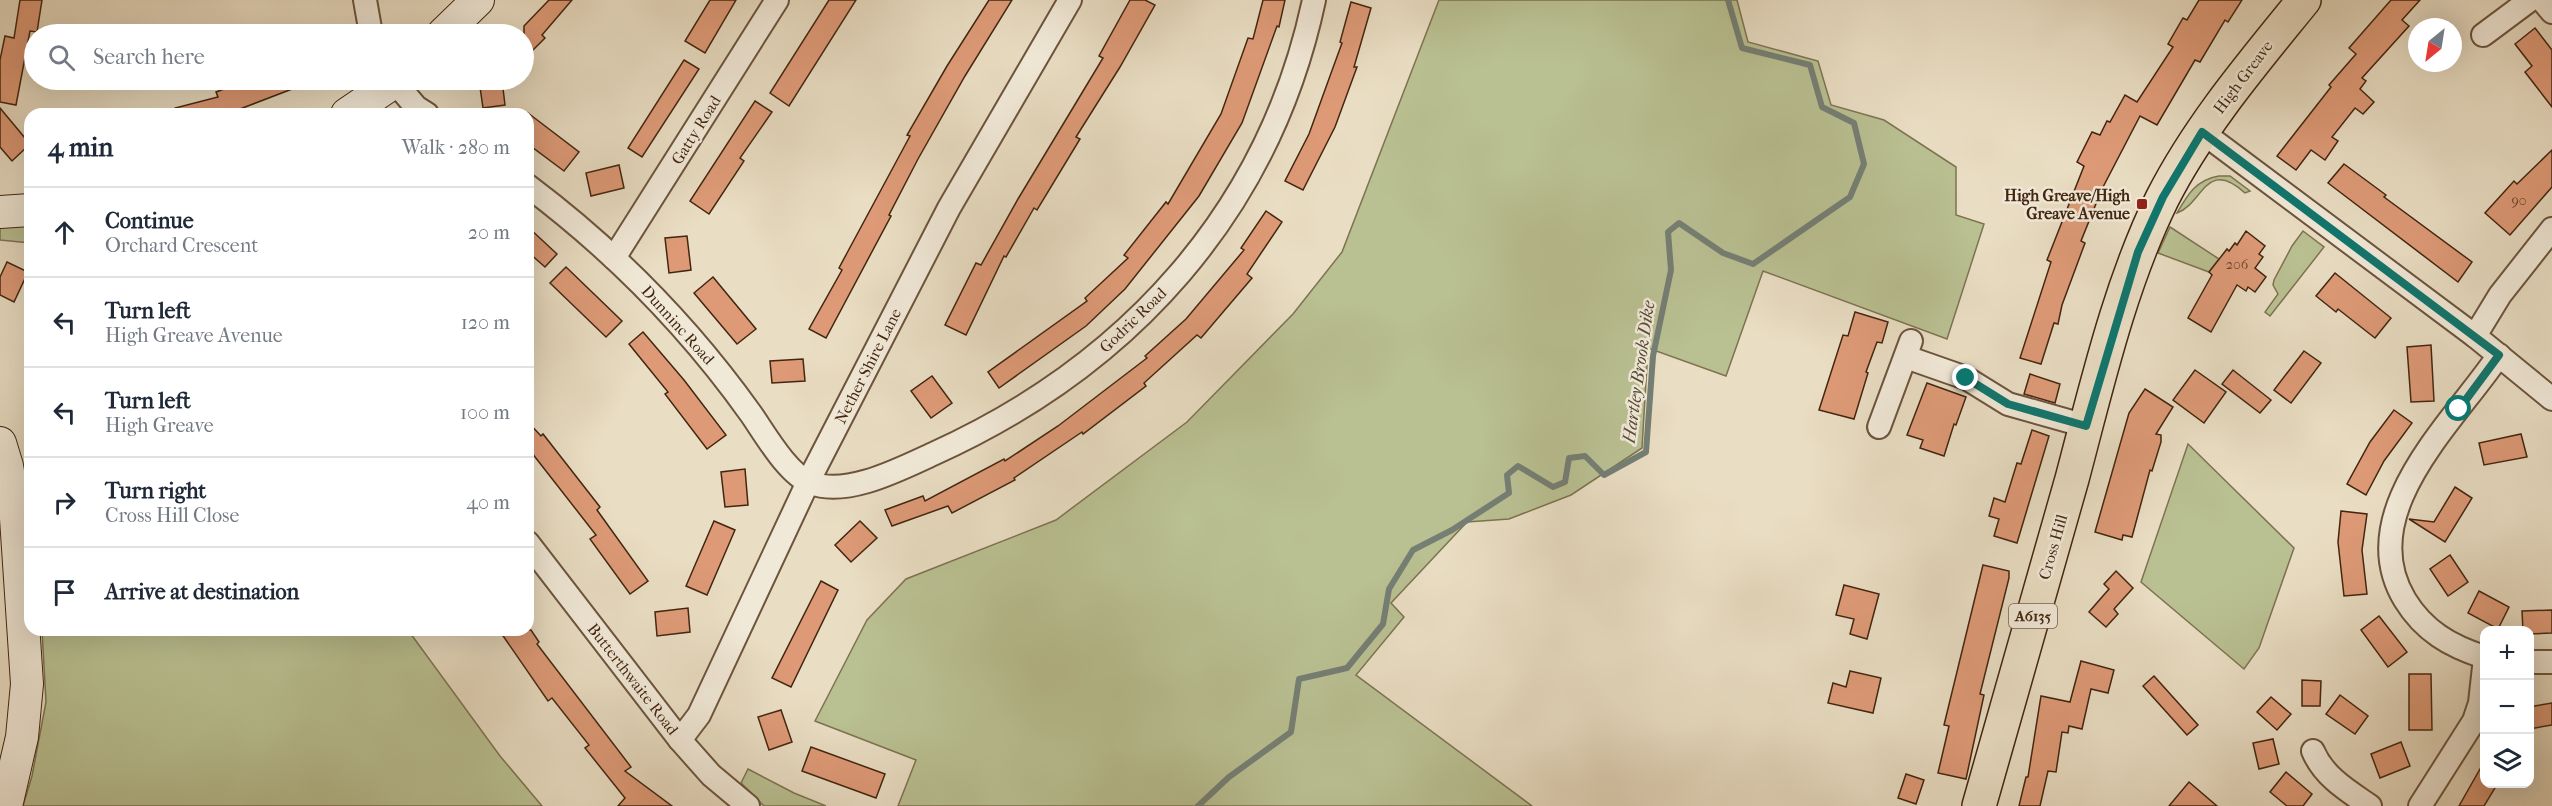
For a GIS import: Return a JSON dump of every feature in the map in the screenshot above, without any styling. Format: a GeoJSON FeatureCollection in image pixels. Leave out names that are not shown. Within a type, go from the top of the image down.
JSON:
{"type":"FeatureCollection","features":[{"type":"Feature","properties":{"kind":"main road","name":"High Greave"},"geometry":{"type":"LineString","coordinates":[[2086,426],[2138,252],[2163,197],[2202,132],[2243,74],[2304,0]]}},
{"type":"Feature","properties":{"kind":"main road","name":"Cross Hill"},"geometry":{"type":"LineString","coordinates":[[1979,806],[2086,426]]}},
{"type":"Feature","properties":{"kind":"street"},"geometry":{"type":"LineString","coordinates":[[365,0],[369,24]]}},
{"type":"Feature","properties":{"kind":"street"},"geometry":{"type":"LineString","coordinates":[[453,24],[478,0]]}},
{"type":"Feature","properties":{"kind":"street","name":"Gatty Road"},"geometry":{"type":"LineString","coordinates":[[614,258],[777,0]]}},
{"type":"Feature","properties":{"kind":"street","name":"Nether Shire Lane"},"geometry":{"type":"LineString","coordinates":[[680,740],[699,716],[808,482],[949,208],[1070,0]]}},
{"type":"Feature","properties":{"kind":"street","name":"Godric Road"},"geometry":{"type":"LineString","coordinates":[[808,482],[821,486],[854,485],[897,470],[952,445],[1001,420],[1053,387],[1104,349],[1144,312],[1220,224],[1247,181],[1290,85],[1305,43],[1314,0]]}},
{"type":"Feature","properties":{"kind":"street"},"geometry":{"type":"LineString","coordinates":[[2483,35],[2530,0]]}},
{"type":"Feature","properties":{"kind":"street"},"geometry":{"type":"LineString","coordinates":[[2542,0],[2552,12]]}},
{"type":"Feature","properties":{"kind":"street"},"geometry":{"type":"LineString","coordinates":[[355,108],[380,90]]}},
{"type":"Feature","properties":{"kind":"street"},"geometry":{"type":"LineString","coordinates":[[402,90],[418,108]]}},
{"type":"Feature","properties":{"kind":"street"},"geometry":{"type":"LineString","coordinates":[[2202,132],[2475,336],[2552,399]]}},
{"type":"Feature","properties":{"kind":"street","name":"Dunninc Road"},"geometry":{"type":"LineString","coordinates":[[534,191],[614,258],[658,299],[730,385],[784,460],[808,482]]}},
{"type":"Feature","properties":{"kind":"street"},"geometry":{"type":"LineString","coordinates":[[0,212],[24,210]]}},
{"type":"Feature","properties":{"kind":"street"},"geometry":{"type":"LineString","coordinates":[[2475,336],[2500,295],[2552,230]]}},
{"type":"Feature","properties":{"kind":"street"},"geometry":{"type":"LineString","coordinates":[[1879,428],[1908,349],[1966,378],[2008,404],[2086,426]]}},
{"type":"Feature","properties":{"kind":"street"},"geometry":{"type":"LineString","coordinates":[[2480,656],[2456,647],[2433,634],[2413,614],[2397,587],[2390,554],[2391,525],[2400,499],[2421,460],[2499,355]]}},
{"type":"Feature","properties":{"kind":"street"},"geometry":{"type":"LineString","coordinates":[[0,443],[8,466],[16,518],[27,684],[22,737],[6,806]]}},
{"type":"Feature","properties":{"kind":"street","name":"Butterthwaite Road"},"geometry":{"type":"LineString","coordinates":[[534,551],[680,740],[711,775],[748,806]]}},
{"type":"Feature","properties":{"kind":"street"},"geometry":{"type":"LineString","coordinates":[[2534,662],[2552,662]]}},
{"type":"Feature","properties":{"kind":"street"},"geometry":{"type":"LineString","coordinates":[[2420,806],[2474,721],[2480,703],[2483,680]]}},
{"type":"Feature","properties":{"kind":"street"},"geometry":{"type":"LineString","coordinates":[[2313,752],[2317,761],[2333,778],[2370,806]]}},
{"type":"Feature","properties":{"kind":"green space"},"geometry":{"type":"Polygon","coordinates":[[[1439,0],[1737,0],[1748,42],[1818,61],[1831,105],[1884,120],[1956,167],[1956,215],[1984,224],[1947,339],[1763,271],[1726,376],[1648,348],[1642,448],[1571,495],[1509,519],[1467,522],[1391,603],[1404,617],[1356,675],[1532,806],[898,806],[916,760],[815,721],[867,620],[906,579],[1056,520],[1187,422],[1293,314],[1342,252],[1439,0]]]}},
{"type":"Feature","properties":{"kind":"green space"},"geometry":{"type":"Polygon","coordinates":[[[2219,176],[2230,176],[2250,191],[2245,193],[2232,183],[2222,180],[2213,181],[2186,208],[2177,213],[2189,194],[2199,184],[2219,176]]]}},
{"type":"Feature","properties":{"kind":"green space"},"geometry":{"type":"Polygon","coordinates":[[[24,221],[24,242],[0,240],[0,223],[24,221]]]}},
{"type":"Feature","properties":{"kind":"green space"},"geometry":{"type":"Polygon","coordinates":[[[2170,227],[2219,259],[2209,272],[2158,253],[2170,227]]]}},
{"type":"Feature","properties":{"kind":"green space"},"geometry":{"type":"Polygon","coordinates":[[[2303,231],[2324,247],[2270,316],[2265,312],[2278,294],[2273,285],[2274,280],[2292,246],[2303,231]]]}},
{"type":"Feature","properties":{"kind":"green space"},"geometry":{"type":"Polygon","coordinates":[[[2188,444],[2294,548],[2259,648],[2244,669],[2141,582],[2188,444]]]}},
{"type":"Feature","properties":{"kind":"green space"},"geometry":{"type":"Polygon","coordinates":[[[42,636],[412,636],[500,756],[542,806],[23,806],[32,776],[46,702],[42,636]]]}},
{"type":"Feature","properties":{"kind":"green space"},"geometry":{"type":"Polygon","coordinates":[[[748,769],[794,793],[826,806],[764,806],[741,783],[748,769]]]}},
{"type":"Feature","properties":{"kind":"building"},"geometry":{"type":"Polygon","coordinates":[[[20,0],[42,0],[38,24],[24,24],[24,63],[16,105],[0,102],[0,60],[5,36],[14,38],[20,0]]]}},
{"type":"Feature","properties":{"kind":"building"},"geometry":{"type":"Polygon","coordinates":[[[549,0],[572,0],[542,35],[545,38],[534,49],[534,24],[526,24],[549,0]]]}},
{"type":"Feature","properties":{"kind":"building"},"geometry":{"type":"Polygon","coordinates":[[[710,0],[736,0],[705,53],[685,41],[710,0]]]}},
{"type":"Feature","properties":{"kind":"building"},"geometry":{"type":"Polygon","coordinates":[[[829,0],[856,0],[789,106],[770,93],[829,0]]]}},
{"type":"Feature","properties":{"kind":"building"},"geometry":{"type":"Polygon","coordinates":[[[989,0],[1012,0],[918,159],[889,215],[891,216],[826,338],[809,329],[842,270],[839,268],[910,136],[907,135],[989,0]]]}},
{"type":"Feature","properties":{"kind":"building"},"geometry":{"type":"Polygon","coordinates":[[[1130,0],[1145,0],[1155,5],[1120,67],[1076,137],[1080,139],[1037,210],[1034,208],[1006,257],[1004,256],[966,335],[945,325],[976,263],[981,265],[1103,58],[1099,56],[1130,0]]]}},
{"type":"Feature","properties":{"kind":"building"},"geometry":{"type":"Polygon","coordinates":[[[1263,0],[1285,0],[1279,27],[1277,26],[1242,123],[1199,196],[1125,289],[1086,326],[999,388],[988,372],[1087,301],[1085,298],[1128,258],[1124,255],[1166,202],[1168,204],[1221,114],[1248,38],[1253,39],[1263,0]]]}},
{"type":"Feature","properties":{"kind":"building"},"geometry":{"type":"Polygon","coordinates":[[[2199,0],[2242,0],[2228,22],[2225,20],[2200,62],[2195,60],[2157,125],[2140,116],[2102,189],[2081,241],[2085,243],[2062,305],[2058,324],[2054,323],[2041,364],[2020,358],[2051,262],[2047,260],[2084,166],[2077,162],[2092,132],[2100,135],[2125,95],[2137,102],[2173,47],[2168,44],[2183,18],[2187,20],[2199,0]]]}},
{"type":"Feature","properties":{"kind":"building"},"geometry":{"type":"Polygon","coordinates":[[[2391,0],[2420,0],[2402,20],[2408,27],[2362,78],[2366,81],[2360,89],[2374,102],[2363,114],[2355,108],[2332,137],[2338,141],[2325,160],[2311,150],[2296,170],[2277,156],[2331,87],[2329,85],[2356,54],[2349,48],[2391,0]]]}},
{"type":"Feature","properties":{"kind":"building"},"geometry":{"type":"Polygon","coordinates":[[[1351,2],[1371,8],[1354,67],[1357,67],[1335,127],[1303,190],[1285,181],[1309,134],[1342,43],[1340,42],[1351,2]]]}},
{"type":"Feature","properties":{"kind":"building"},"geometry":{"type":"Polygon","coordinates":[[[2535,28],[2552,50],[2552,107],[2525,72],[2532,66],[2515,44],[2535,28]]]}},
{"type":"Feature","properties":{"kind":"building"},"geometry":{"type":"Polygon","coordinates":[[[684,60],[699,69],[642,157],[628,148],[684,60]]]}},
{"type":"Feature","properties":{"kind":"building"},"geometry":{"type":"Polygon","coordinates":[[[221,90],[290,90],[243,108],[175,108],[218,97],[216,92],[221,90]]]}},
{"type":"Feature","properties":{"kind":"building"},"geometry":{"type":"Polygon","coordinates":[[[480,90],[503,90],[505,105],[483,108],[480,90]]]}},
{"type":"Feature","properties":{"kind":"building"},"geometry":{"type":"Polygon","coordinates":[[[755,101],[772,112],[740,158],[744,161],[709,214],[690,201],[755,101]]]}},
{"type":"Feature","properties":{"kind":"building"},"geometry":{"type":"Polygon","coordinates":[[[0,108],[24,137],[24,150],[12,161],[0,147],[0,108]]]}},
{"type":"Feature","properties":{"kind":"building"},"geometry":{"type":"Polygon","coordinates":[[[534,118],[579,152],[564,171],[534,148],[534,118]]]}},
{"type":"Feature","properties":{"kind":"building"},"geometry":{"type":"Polygon","coordinates":[[[2552,150],[2552,187],[2510,235],[2485,213],[2514,181],[2517,184],[2552,150]]]}},
{"type":"Feature","properties":{"kind":"building"},"geometry":{"type":"Polygon","coordinates":[[[2344,164],[2386,195],[2384,197],[2472,262],[2458,282],[2328,183],[2344,164]]]}},
{"type":"Feature","properties":{"kind":"building"},"geometry":{"type":"Polygon","coordinates":[[[619,165],[624,188],[591,196],[586,173],[619,165]]]}},
{"type":"Feature","properties":{"kind":"building"},"geometry":{"type":"Polygon","coordinates":[[[1266,211],[1282,222],[1247,274],[1252,278],[1201,338],[1197,335],[1144,383],[1146,386],[1083,434],[1082,432],[1014,478],[1015,480],[952,513],[948,506],[892,526],[885,510],[923,496],[925,501],[1004,459],[1005,461],[1058,426],[1147,358],[1145,356],[1186,319],[1244,250],[1241,248],[1266,211]]]}},
{"type":"Feature","properties":{"kind":"building"},"geometry":{"type":"Polygon","coordinates":[[[2246,231],[2265,246],[2259,254],[2263,257],[2255,268],[2266,277],[2255,292],[2248,287],[2246,291],[2237,285],[2211,332],[2188,318],[2212,275],[2209,272],[2227,249],[2229,251],[2235,243],[2237,245],[2246,231]]]}},
{"type":"Feature","properties":{"kind":"building"},"geometry":{"type":"Polygon","coordinates":[[[534,233],[557,254],[545,267],[534,257],[534,233]]]}},
{"type":"Feature","properties":{"kind":"building"},"geometry":{"type":"Polygon","coordinates":[[[687,236],[691,270],[669,273],[665,238],[687,236]]]}},
{"type":"Feature","properties":{"kind":"building"},"geometry":{"type":"Polygon","coordinates":[[[7,262],[24,270],[24,281],[14,302],[0,295],[0,277],[7,262]]]}},
{"type":"Feature","properties":{"kind":"building"},"geometry":{"type":"Polygon","coordinates":[[[566,267],[622,321],[606,337],[550,283],[566,267]]]}},
{"type":"Feature","properties":{"kind":"building"},"geometry":{"type":"Polygon","coordinates":[[[2335,273],[2391,318],[2375,338],[2338,309],[2336,312],[2316,296],[2335,273]]]}},
{"type":"Feature","properties":{"kind":"building"},"geometry":{"type":"Polygon","coordinates":[[[713,277],[756,329],[737,344],[694,293],[713,277]]]}},
{"type":"Feature","properties":{"kind":"building"},"geometry":{"type":"Polygon","coordinates":[[[1855,312],[1888,322],[1882,343],[1877,342],[1866,372],[1868,373],[1854,419],[1819,410],[1843,335],[1848,336],[1855,312]]]}},
{"type":"Feature","properties":{"kind":"building"},"geometry":{"type":"Polygon","coordinates":[[[643,332],[684,380],[726,435],[707,449],[665,394],[668,392],[629,344],[643,332]]]}},
{"type":"Feature","properties":{"kind":"building"},"geometry":{"type":"Polygon","coordinates":[[[2431,345],[2434,401],[2411,402],[2407,347],[2431,345]]]}},
{"type":"Feature","properties":{"kind":"building"},"geometry":{"type":"Polygon","coordinates":[[[2304,351],[2321,363],[2291,403],[2274,390],[2304,351]]]}},
{"type":"Feature","properties":{"kind":"building"},"geometry":{"type":"Polygon","coordinates":[[[803,359],[805,381],[772,383],[770,361],[803,359]]]}},
{"type":"Feature","properties":{"kind":"building"},"geometry":{"type":"Polygon","coordinates":[[[2195,370],[2226,392],[2204,423],[2173,400],[2195,370]]]}},
{"type":"Feature","properties":{"kind":"building"},"geometry":{"type":"Polygon","coordinates":[[[2233,370],[2271,400],[2260,413],[2222,384],[2233,370]]]}},
{"type":"Feature","properties":{"kind":"building"},"geometry":{"type":"Polygon","coordinates":[[[2030,374],[2060,384],[2055,403],[2024,394],[2030,374]]]}},
{"type":"Feature","properties":{"kind":"building"},"geometry":{"type":"Polygon","coordinates":[[[932,376],[952,403],[931,418],[911,391],[932,376]]]}},
{"type":"Feature","properties":{"kind":"building"},"geometry":{"type":"Polygon","coordinates":[[[1927,383],[1966,397],[1956,425],[1954,424],[1944,456],[1920,448],[1923,440],[1907,435],[1927,383]]]}},
{"type":"Feature","properties":{"kind":"building"},"geometry":{"type":"Polygon","coordinates":[[[2145,389],[2173,407],[2156,434],[2161,435],[2161,442],[2152,471],[2150,470],[2132,537],[2123,535],[2122,540],[2095,532],[2129,413],[2145,389]]]}},
{"type":"Feature","properties":{"kind":"building"},"geometry":{"type":"Polygon","coordinates":[[[2394,410],[2412,423],[2384,461],[2366,495],[2347,484],[2370,442],[2394,410]]]}},
{"type":"Feature","properties":{"kind":"building"},"geometry":{"type":"Polygon","coordinates":[[[534,428],[541,436],[543,434],[600,507],[597,510],[648,581],[630,594],[590,539],[596,535],[534,456],[534,428]]]}},
{"type":"Feature","properties":{"kind":"building"},"geometry":{"type":"Polygon","coordinates":[[[2032,430],[2049,436],[2017,543],[1994,536],[1999,519],[1989,516],[1994,498],[2005,502],[2017,463],[2021,464],[2032,430]]]}},
{"type":"Feature","properties":{"kind":"building"},"geometry":{"type":"Polygon","coordinates":[[[2521,434],[2527,457],[2484,465],[2479,443],[2521,434]]]}},
{"type":"Feature","properties":{"kind":"building"},"geometry":{"type":"Polygon","coordinates":[[[745,469],[748,505],[725,507],[721,472],[745,469]]]}},
{"type":"Feature","properties":{"kind":"building"},"geometry":{"type":"Polygon","coordinates":[[[2455,487],[2472,498],[2445,542],[2409,519],[2434,522],[2455,487]]]}},
{"type":"Feature","properties":{"kind":"building"},"geometry":{"type":"Polygon","coordinates":[[[2341,511],[2367,514],[2362,550],[2367,594],[2344,596],[2338,542],[2341,511]]]}},
{"type":"Feature","properties":{"kind":"building"},"geometry":{"type":"Polygon","coordinates":[[[714,521],[735,530],[707,595],[686,586],[714,521]]]}},
{"type":"Feature","properties":{"kind":"building"},"geometry":{"type":"Polygon","coordinates":[[[860,521],[877,538],[851,562],[835,545],[860,521]]]}},
{"type":"Feature","properties":{"kind":"building"},"geometry":{"type":"Polygon","coordinates":[[[2450,555],[2468,582],[2448,596],[2430,569],[2450,555]]]}},
{"type":"Feature","properties":{"kind":"building"},"geometry":{"type":"Polygon","coordinates":[[[1983,565],[2009,571],[2009,578],[1980,694],[1984,695],[1966,779],[1938,773],[1949,726],[1944,725],[1983,565]]]}},
{"type":"Feature","properties":{"kind":"building"},"geometry":{"type":"Polygon","coordinates":[[[2116,571],[2133,588],[2114,609],[2118,614],[2106,627],[2089,612],[2109,589],[2104,584],[2116,571]]]}},
{"type":"Feature","properties":{"kind":"building"},"geometry":{"type":"Polygon","coordinates":[[[821,581],[838,590],[791,687],[772,678],[821,581]]]}},
{"type":"Feature","properties":{"kind":"building"},"geometry":{"type":"Polygon","coordinates":[[[1844,585],[1879,594],[1867,639],[1850,634],[1854,619],[1836,615],[1844,585]]]}},
{"type":"Feature","properties":{"kind":"building"},"geometry":{"type":"Polygon","coordinates":[[[2479,591],[2509,607],[2500,626],[2492,626],[2468,613],[2479,591]]]}},
{"type":"Feature","properties":{"kind":"building"},"geometry":{"type":"Polygon","coordinates":[[[688,608],[690,632],[657,636],[655,612],[688,608]]]}},
{"type":"Feature","properties":{"kind":"building"},"geometry":{"type":"Polygon","coordinates":[[[2552,610],[2552,633],[2534,634],[2534,626],[2523,626],[2522,611],[2552,610]]]}},
{"type":"Feature","properties":{"kind":"building"},"geometry":{"type":"Polygon","coordinates":[[[2379,616],[2407,652],[2388,667],[2361,630],[2379,616]]]}},
{"type":"Feature","properties":{"kind":"building"},"geometry":{"type":"Polygon","coordinates":[[[534,634],[539,642],[537,644],[631,767],[625,771],[672,806],[618,806],[625,798],[585,748],[589,745],[552,698],[548,701],[503,636],[534,634]]]}},
{"type":"Feature","properties":{"kind":"building"},"geometry":{"type":"Polygon","coordinates":[[[2081,661],[2114,670],[2108,693],[2091,689],[2082,729],[2069,726],[2068,733],[2062,732],[2056,772],[2048,771],[2040,806],[2019,806],[2026,777],[2028,777],[2041,696],[2070,702],[2081,661]]]}},
{"type":"Feature","properties":{"kind":"building"},"geometry":{"type":"Polygon","coordinates":[[[1850,671],[1881,678],[1873,713],[1828,703],[1833,683],[1846,687],[1850,671]]]}},
{"type":"Feature","properties":{"kind":"building"},"geometry":{"type":"Polygon","coordinates":[[[2409,674],[2431,674],[2432,730],[2409,730],[2409,674]]]}},
{"type":"Feature","properties":{"kind":"building"},"geometry":{"type":"Polygon","coordinates":[[[2154,676],[2198,725],[2187,735],[2143,686],[2154,676]]]}},
{"type":"Feature","properties":{"kind":"building"},"geometry":{"type":"Polygon","coordinates":[[[2302,680],[2321,681],[2320,706],[2302,706],[2302,680]]]}},
{"type":"Feature","properties":{"kind":"building"},"geometry":{"type":"Polygon","coordinates":[[[2340,695],[2368,716],[2355,734],[2326,714],[2340,695]]]}},
{"type":"Feature","properties":{"kind":"building"},"geometry":{"type":"Polygon","coordinates":[[[2271,697],[2291,714],[2277,730],[2257,712],[2271,697]]]}},
{"type":"Feature","properties":{"kind":"building"},"geometry":{"type":"Polygon","coordinates":[[[2552,703],[2552,725],[2534,728],[2534,706],[2552,703]]]}},
{"type":"Feature","properties":{"kind":"building"},"geometry":{"type":"Polygon","coordinates":[[[781,710],[792,742],[769,750],[758,717],[781,710]]]}},
{"type":"Feature","properties":{"kind":"building"},"geometry":{"type":"Polygon","coordinates":[[[2273,739],[2279,764],[2259,769],[2253,743],[2273,739]]]}},
{"type":"Feature","properties":{"kind":"building"},"geometry":{"type":"Polygon","coordinates":[[[2401,742],[2410,766],[2380,778],[2371,754],[2401,742]]]}},
{"type":"Feature","properties":{"kind":"building"},"geometry":{"type":"Polygon","coordinates":[[[811,747],[885,774],[876,798],[802,771],[811,747]]]}},
{"type":"Feature","properties":{"kind":"building"},"geometry":{"type":"Polygon","coordinates":[[[2480,769],[2480,788],[2495,788],[2484,806],[2459,806],[2480,769]]]}},
{"type":"Feature","properties":{"kind":"building"},"geometry":{"type":"Polygon","coordinates":[[[2286,772],[2312,794],[2303,806],[2287,806],[2270,792],[2286,772]]]}},
{"type":"Feature","properties":{"kind":"building"},"geometry":{"type":"Polygon","coordinates":[[[1906,774],[1924,780],[1916,804],[1898,798],[1906,774]]]}},
{"type":"Feature","properties":{"kind":"building"},"geometry":{"type":"Polygon","coordinates":[[[2189,782],[2217,806],[2169,806],[2189,782]]]}},
{"type":"Feature","properties":{"kind":"waterway","name":"Hartley Brook Dike"},"geometry":{"type":"LineString","coordinates":[[1198,806],[1229,777],[1291,732],[1299,679],[1347,668],[1383,624],[1389,589],[1413,550],[1452,530],[1509,493],[1507,475],[1518,466],[1553,487],[1565,482],[1569,458],[1585,456],[1604,475],[1646,452],[1653,356],[1671,270],[1668,232],[1679,223],[1723,253],[1753,264],[1850,197],[1864,164],[1854,123],[1822,107],[1810,65],[1742,48],[1728,0]]}},
{"type":"Feature","properties":{"kind":"place","name":"High Greave/High Greave Avenue"},"geometry":{"type":"Point","coordinates":[2142,204]}},
{"type":"Feature","properties":{"kind":"route"},"geometry":{"type":"LineString","coordinates":[[1966,378],[2008,404],[2026,411],[2086,426],[2138,252],[2163,197],[2202,132],[2499,355],[2459,409]]}}]}
